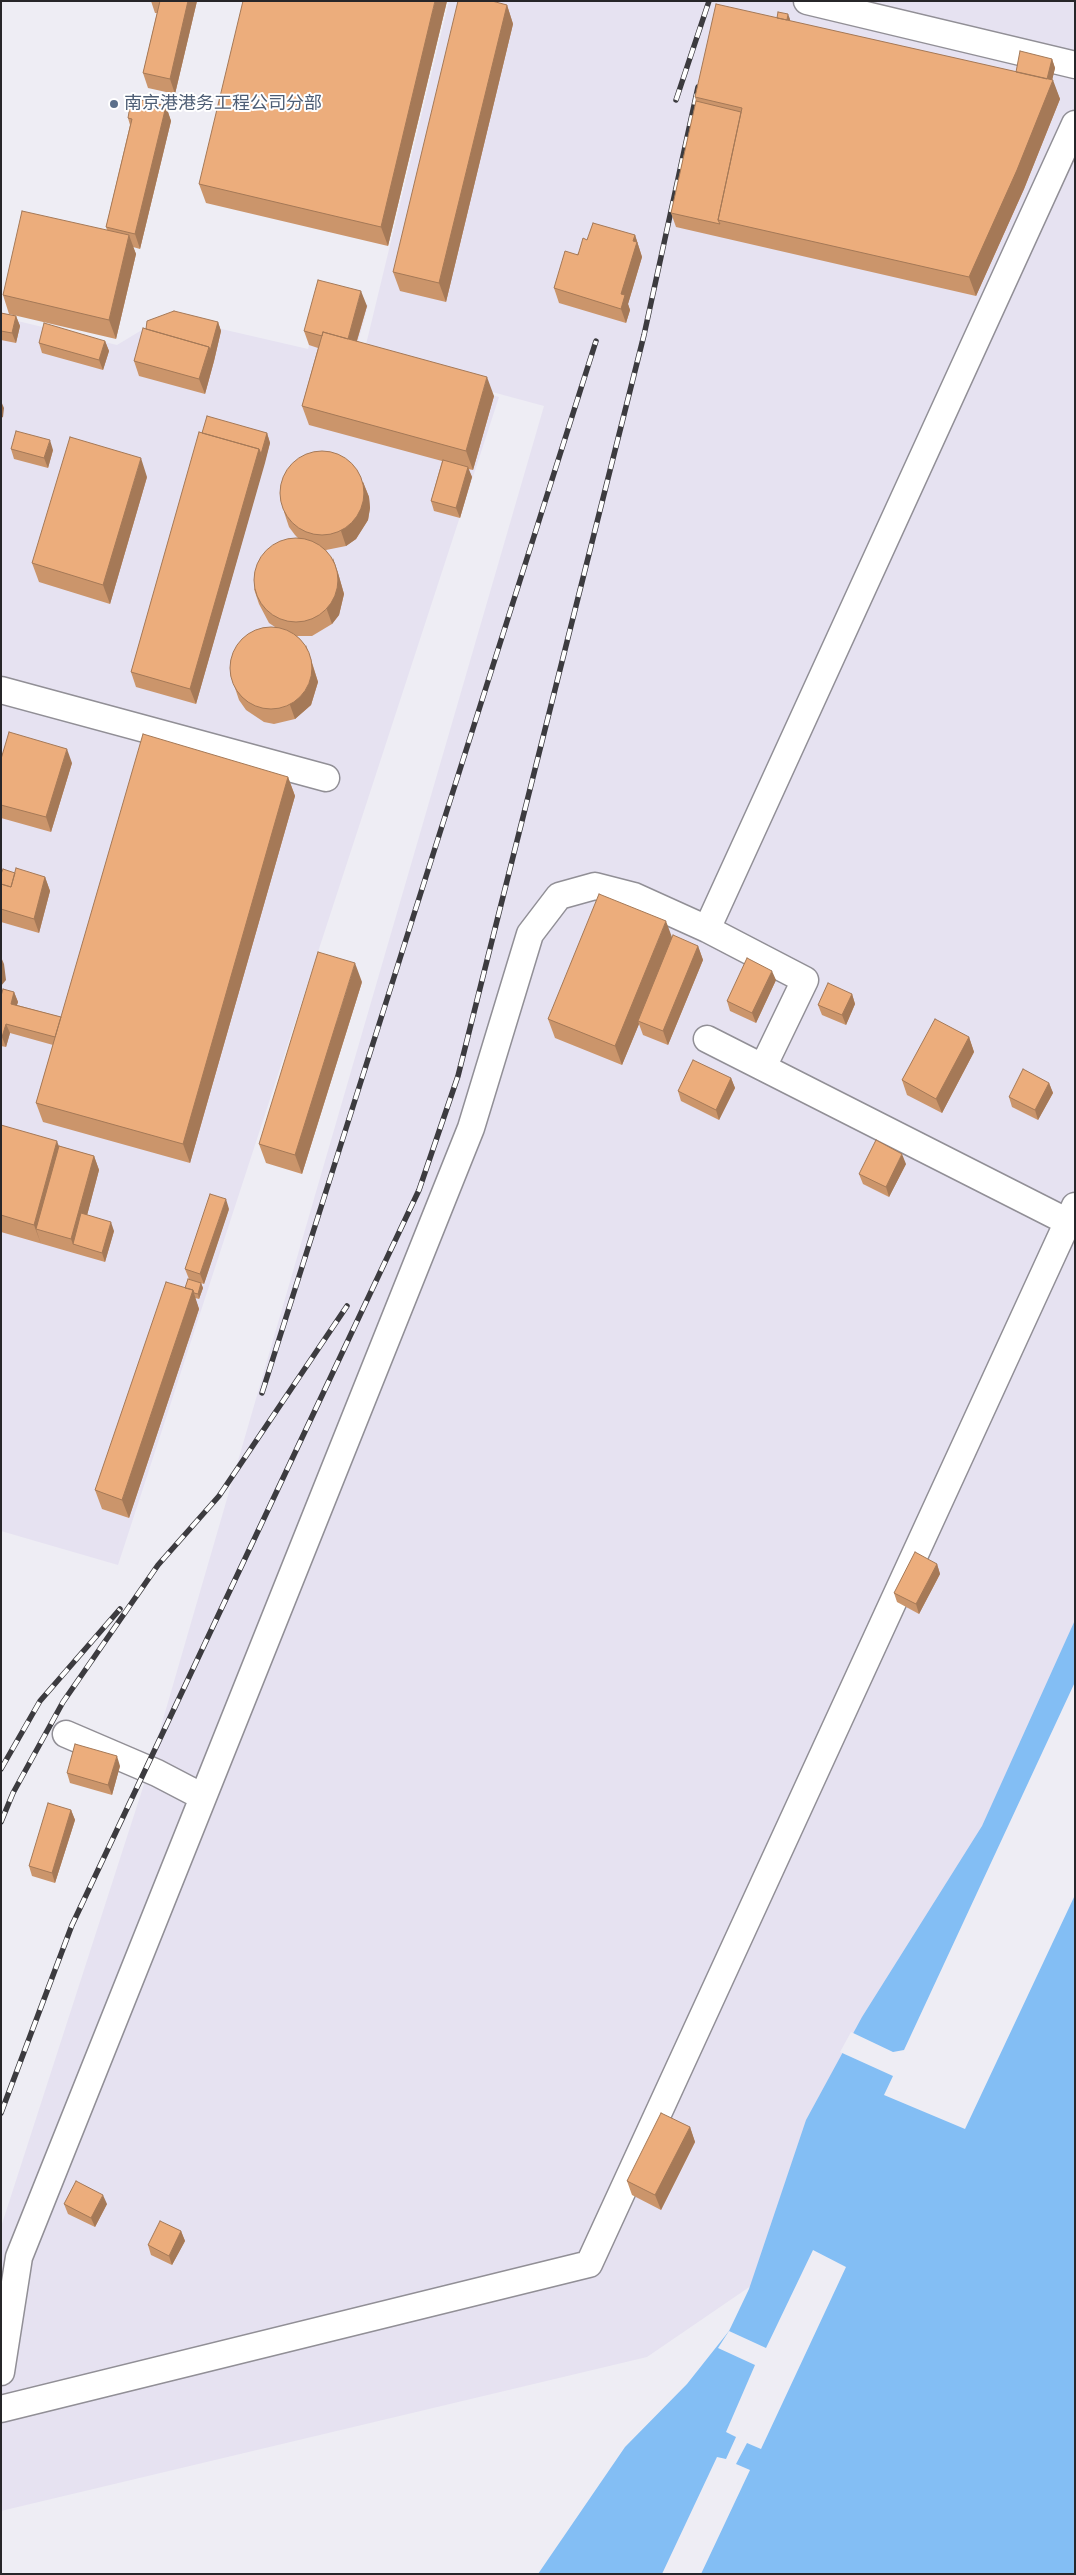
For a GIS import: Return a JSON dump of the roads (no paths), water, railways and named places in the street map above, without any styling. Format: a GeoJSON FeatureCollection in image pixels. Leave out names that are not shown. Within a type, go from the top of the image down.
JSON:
{"type":"FeatureCollection","features":[{"type":"Feature","properties":{"kind":"lane"},"geometry":{"type":"LineString","coordinates":[[807,1],[1075,65]]}},
{"type":"Feature","properties":{"kind":"lane"},"geometry":{"type":"LineString","coordinates":[[707,929],[1075,124]]}},
{"type":"Feature","properties":{"kind":"lane"},"geometry":{"type":"LineString","coordinates":[[1,690],[326,778]]}},
{"type":"Feature","properties":{"kind":"lane"},"geometry":{"type":"LineString","coordinates":[[1,2372],[19,2257],[471,1128],[530,934],[559,896],[595,886],[634,896],[707,929],[805,980],[763,1067]]}},
{"type":"Feature","properties":{"kind":"lane"},"geometry":{"type":"LineString","coordinates":[[1,2410],[588,2264],[1071,1214],[707,1039]]}},
{"type":"Feature","properties":{"kind":"lane"},"geometry":{"type":"LineString","coordinates":[[66,1734],[151,1770],[203,1797]]}},
{"type":"Feature","properties":{"kind":"water"},"geometry":{"type":"Polygon","coordinates":[[[1075,1620],[1075,2574],[538,2574],[625,2447],[687,2384],[729,2331],[749,2289],[806,2120],[862,2017],[982,1826],[1075,1620]]]}},
{"type":"Feature","properties":{"kind":"railway"},"geometry":{"type":"LineString","coordinates":[[676,100],[709,1]]}},
{"type":"Feature","properties":{"kind":"railway"},"geometry":{"type":"LineString","coordinates":[[1,2113],[72,1925],[419,1190],[458,1076],[644,335],[698,87]]}},
{"type":"Feature","properties":{"kind":"railway"},"geometry":{"type":"LineString","coordinates":[[262,1393],[596,341]]}},
{"type":"Feature","properties":{"kind":"railway"},"geometry":{"type":"LineString","coordinates":[[1,1822],[13,1793],[63,1702],[158,1565],[219,1496],[347,1306]]}},
{"type":"Feature","properties":{"kind":"railway"},"geometry":{"type":"LineString","coordinates":[[1,1769],[40,1701],[120,1609]]}},
{"type":"Feature","properties":{"kind":"place","name":"南京港港务工程公司分部"},"geometry":{"type":"Point","coordinates":[114,104]}}]}
